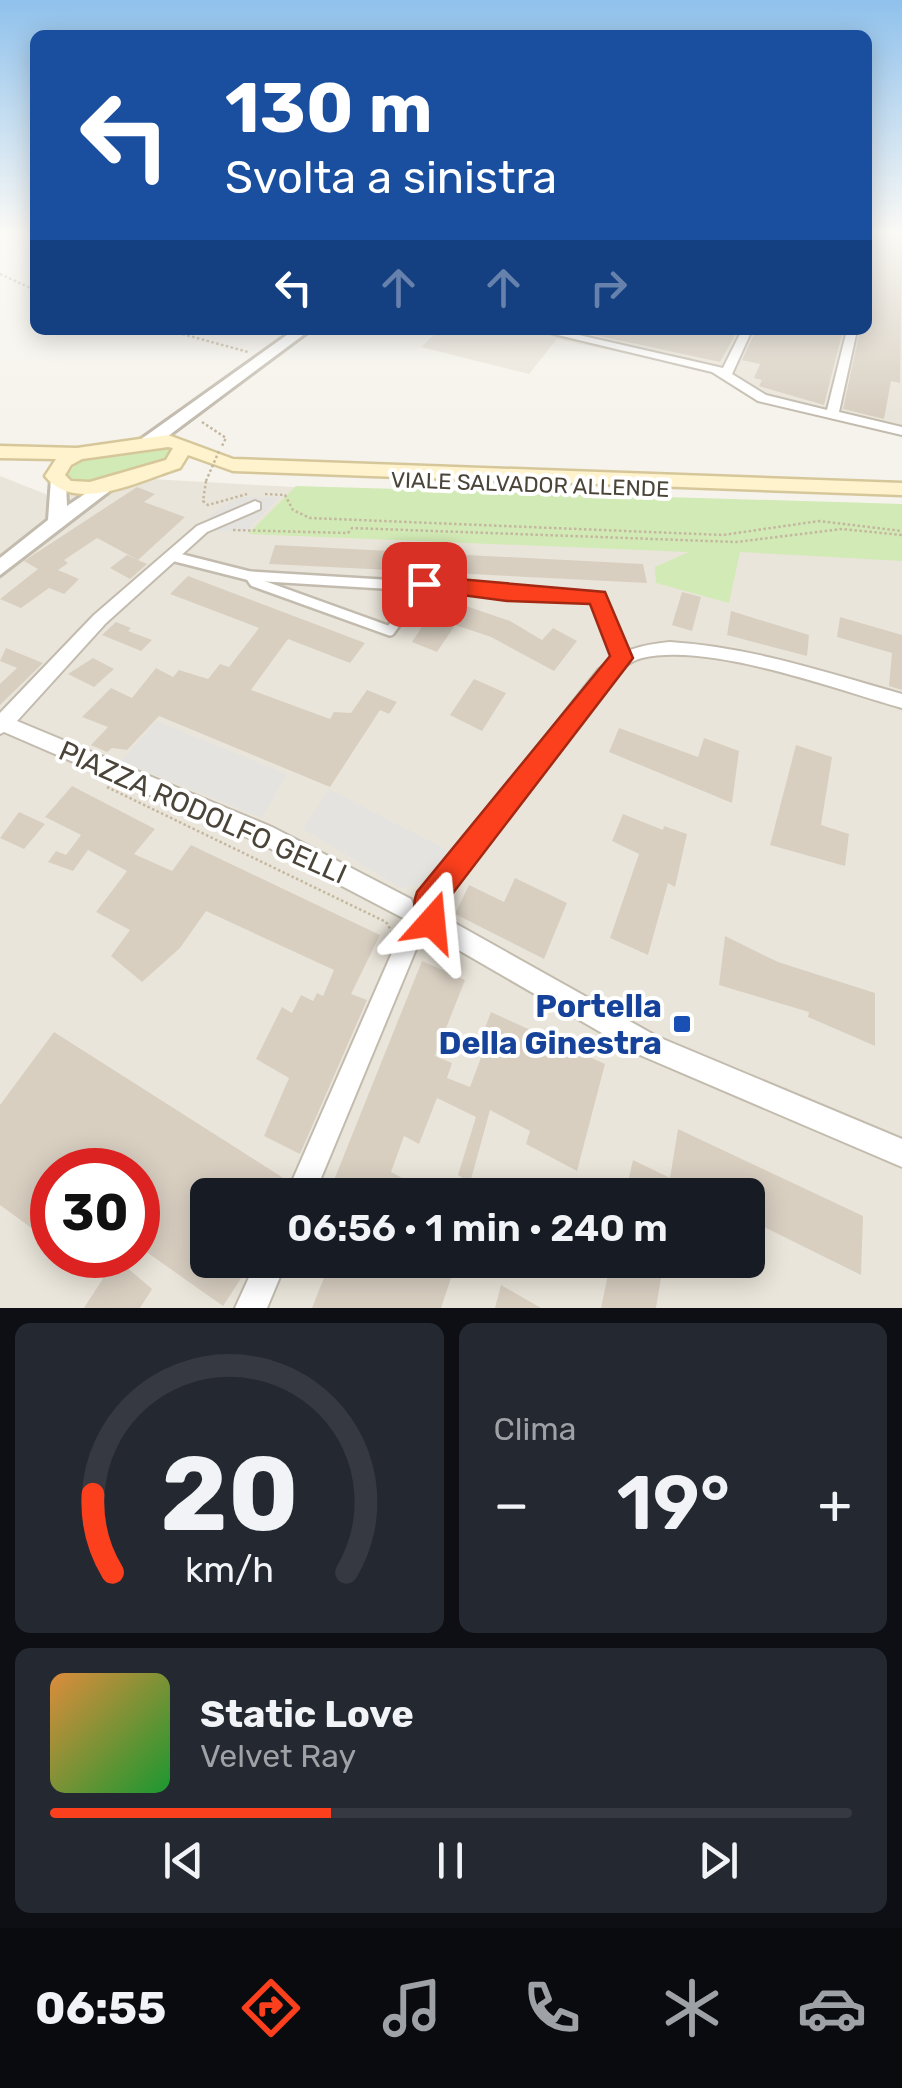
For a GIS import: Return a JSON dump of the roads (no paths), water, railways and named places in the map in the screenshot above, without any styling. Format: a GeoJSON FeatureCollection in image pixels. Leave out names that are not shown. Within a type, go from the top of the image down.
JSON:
{"type":"FeatureCollection","features":[{"type":"Feature","properties":{"kind":"main road"},"geometry":{"type":"LineString","coordinates":[[0,452],[77,454],[146,444],[181,445],[178,462],[81,489],[0,464]]}},
{"type":"Feature","properties":{"kind":"main road","name":"VIALE SALVADOR ALLENDE"},"geometry":{"type":"LineString","coordinates":[[181,445],[224,464],[902,489]]}},
{"type":"Feature","properties":{"kind":"main road"},"geometry":{"type":"LineString","coordinates":[[56,482],[59,466],[77,454]]}},
{"type":"Feature","properties":{"kind":"main road","name":"VIALE SALVADOR ALLENDE"},"geometry":{"type":"LineString","coordinates":[[157,470],[902,497]]}},
{"type":"Feature","properties":{"kind":"street"},"geometry":{"type":"LineString","coordinates":[[146,444],[296,335]]}},
{"type":"Feature","properties":{"kind":"street"},"geometry":{"type":"LineString","coordinates":[[563,335],[726,374],[762,398],[902,430]]}},
{"type":"Feature","properties":{"kind":"street"},"geometry":{"type":"LineString","coordinates":[[726,374],[744,335]]}},
{"type":"Feature","properties":{"kind":"street"},"geometry":{"type":"LineString","coordinates":[[832,415],[851,335]]}},
{"type":"Feature","properties":{"kind":"street"},"geometry":{"type":"LineString","coordinates":[[181,445],[186,418]]}},
{"type":"Feature","properties":{"kind":"street"},"geometry":{"type":"LineString","coordinates":[[56,482],[58,523]]}},
{"type":"Feature","properties":{"kind":"street"},"geometry":{"type":"LineString","coordinates":[[0,568],[110,482]]}},
{"type":"Feature","properties":{"kind":"street"},"geometry":{"type":"LineString","coordinates":[[1,724],[100,619],[202,529],[255,506]]}},
{"type":"Feature","properties":{"kind":"street"},"geometry":{"type":"LineString","coordinates":[[307,1178],[414,920],[604,675],[622,658],[666,648],[703,651],[902,700]]}},
{"type":"Feature","properties":{"kind":"street","name":"PIAZZA RODOLFO GELLI"},"geometry":{"type":"LineString","coordinates":[[1,724],[264,834],[649,1046],[902,1153]]}},
{"type":"Feature","properties":{"kind":"street"},"geometry":{"type":"LineString","coordinates":[[251,1308],[264,1278]]}},
{"type":"Feature","properties":{"kind":"lane"},"geometry":{"type":"LineString","coordinates":[[171,556],[250,576],[597,597],[622,658]]}},
{"type":"Feature","properties":{"kind":"lane"},"geometry":{"type":"LineString","coordinates":[[250,576],[254,582],[390,631],[424,584]]}},
{"type":"Feature","properties":{"kind":"place","name":"Portella Della Ginestra"},"geometry":{"type":"Point","coordinates":[682,1024]}}]}
